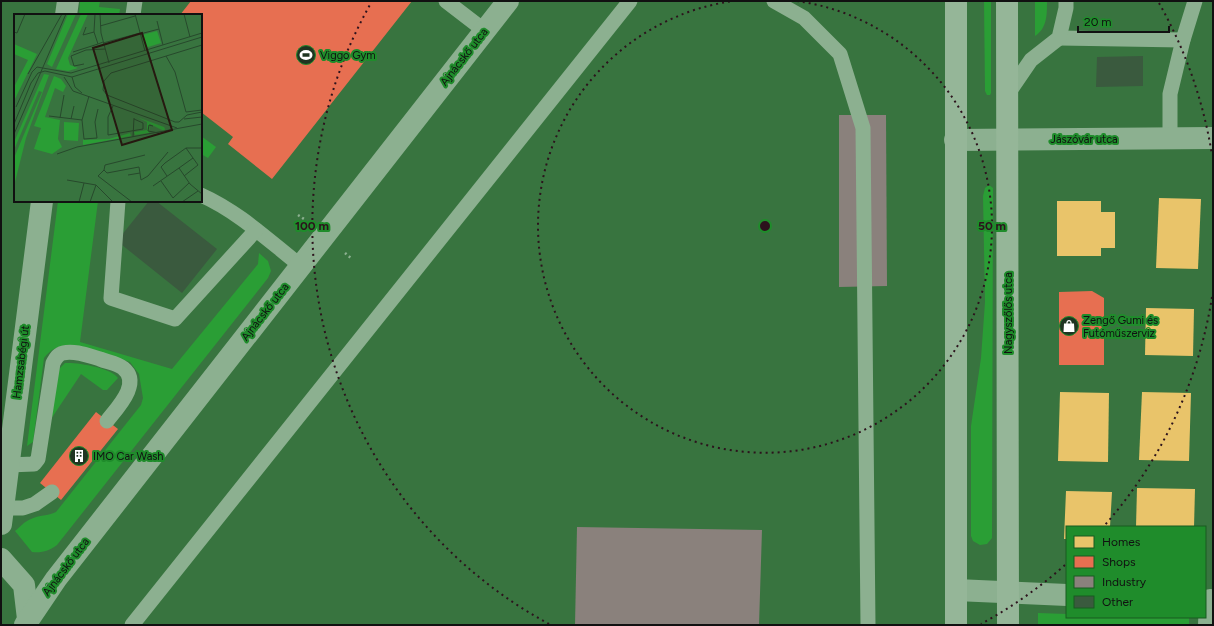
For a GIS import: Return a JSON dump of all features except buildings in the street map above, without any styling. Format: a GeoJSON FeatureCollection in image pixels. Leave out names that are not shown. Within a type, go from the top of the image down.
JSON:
{"type":"FeatureCollection","features":[{"type":"Feature","properties":{"kind":"main road"},"geometry":{"type":"LineString","coordinates":[[956,1],[956,625]]}},
{"type":"Feature","properties":{"kind":"main road","name":"Nagyszőlős utca"},"geometry":{"type":"LineString","coordinates":[[1007,1],[1008,625]]}},
{"type":"Feature","properties":{"kind":"street"},"geometry":{"type":"LineString","coordinates":[[66,14],[68,1]]}},
{"type":"Feature","properties":{"kind":"street","name":"Ajnácskő utca"},"geometry":{"type":"LineString","coordinates":[[26,622],[56,579],[508,1]]}},
{"type":"Feature","properties":{"kind":"street","name":"Jászóvár utca"},"geometry":{"type":"LineString","coordinates":[[955,140],[1213,138]]}},
{"type":"Feature","properties":{"kind":"street","name":"Hamzsabégi út"},"geometry":{"type":"LineString","coordinates":[[2,516],[42,202]]}},
{"type":"Feature","properties":{"kind":"street"},"geometry":{"type":"LineString","coordinates":[[1,559],[24,585],[26,622]]}},
{"type":"Feature","properties":{"kind":"street"},"geometry":{"type":"LineString","coordinates":[[956,590],[1066,595]]}},
{"type":"Feature","properties":{"kind":"street"},"geometry":{"type":"LineString","coordinates":[[1209,600],[1209,625]]}},
{"type":"Feature","properties":{"kind":"lane"},"geometry":{"type":"LineString","coordinates":[[133,14],[134,1]]}},
{"type":"Feature","properties":{"kind":"lane"},"geometry":{"type":"LineString","coordinates":[[446,1],[485,31]]}},
{"type":"Feature","properties":{"kind":"lane"},"geometry":{"type":"LineString","coordinates":[[132,625],[630,1]]}},
{"type":"Feature","properties":{"kind":"lane"},"geometry":{"type":"LineString","coordinates":[[774,1],[804,18],[840,54],[863,128],[868,625]]}},
{"type":"Feature","properties":{"kind":"lane"},"geometry":{"type":"LineString","coordinates":[[1007,95],[1031,60],[1059,38],[1066,8],[1066,1]]}},
{"type":"Feature","properties":{"kind":"lane"},"geometry":{"type":"LineString","coordinates":[[1170,138],[1170,94],[1183,40],[1195,1]]}},
{"type":"Feature","properties":{"kind":"lane"},"geometry":{"type":"LineString","coordinates":[[1059,38],[1183,40]]}},
{"type":"Feature","properties":{"kind":"lane"},"geometry":{"type":"LineString","coordinates":[[202,196],[218,203],[256,230],[301,266]]}},
{"type":"Feature","properties":{"kind":"lane"},"geometry":{"type":"LineString","coordinates":[[118,202],[111,298],[175,319],[256,230]]}},
{"type":"Feature","properties":{"kind":"lane"},"geometry":{"type":"LineString","coordinates":[[8,465],[34,464],[38,459],[53,363],[57,356],[62,353],[70,352],[84,354],[115,364],[123,368],[129,376],[129,387],[126,397],[107,421]]}},
{"type":"Feature","properties":{"kind":"lane"},"geometry":{"type":"LineString","coordinates":[[2,516],[35,504],[52,492]]}},
{"type":"Feature","properties":{"kind":"green space"},"geometry":{"type":"Polygon","coordinates":[[[80,1],[100,1],[99,7],[120,9],[119,14],[79,14],[80,1]]]}},
{"type":"Feature","properties":{"kind":"green space"},"geometry":{"type":"Polygon","coordinates":[[[984,1],[991,1],[990,95],[987,95],[985,91],[984,1]]]}},
{"type":"Feature","properties":{"kind":"green space"},"geometry":{"type":"Polygon","coordinates":[[[1035,1],[1047,1],[1046,21],[1042,29],[1035,36],[1035,1]]]}},
{"type":"Feature","properties":{"kind":"green space"},"geometry":{"type":"Polygon","coordinates":[[[202,137],[216,147],[208,158],[202,155],[202,137]]]}},
{"type":"Feature","properties":{"kind":"green space"},"geometry":{"type":"Polygon","coordinates":[[[989,185],[993,188],[992,538],[987,544],[980,545],[973,541],[971,536],[971,426],[981,358],[985,302],[983,196],[985,188],[989,185]]]}},
{"type":"Feature","properties":{"kind":"green space"},"geometry":{"type":"Polygon","coordinates":[[[58,202],[98,202],[80,342],[172,369],[258,264],[259,253],[268,261],[271,271],[268,278],[57,545],[51,549],[39,552],[32,552],[15,531],[29,520],[56,512],[141,405],[143,398],[139,374],[130,362],[79,347],[64,346],[56,348],[44,358],[33,442],[27,446],[58,202]]]}},
{"type":"Feature","properties":{"kind":"green space"},"geometry":{"type":"Polygon","coordinates":[[[65,363],[85,365],[102,369],[109,371],[118,378],[107,390],[103,390],[81,374],[51,419],[59,369],[65,363]]]}},
{"type":"Feature","properties":{"kind":"green space"},"geometry":{"type":"Polygon","coordinates":[[[1038,613],[1066,614],[1066,618],[1189,618],[1189,625],[1038,625],[1038,613]]]}},
{"type":"Feature","properties":{"kind":"place","name":"Viggo Gym"},"geometry":{"type":"Point","coordinates":[306,55]}},
{"type":"Feature","properties":{"kind":"place","name":"Zengő Gumi és Futóműszerviz"},"geometry":{"type":"Point","coordinates":[1069,326]}},
{"type":"Feature","properties":{"kind":"place","name":"IMO Car Wash"},"geometry":{"type":"Point","coordinates":[79,456]}}]}
